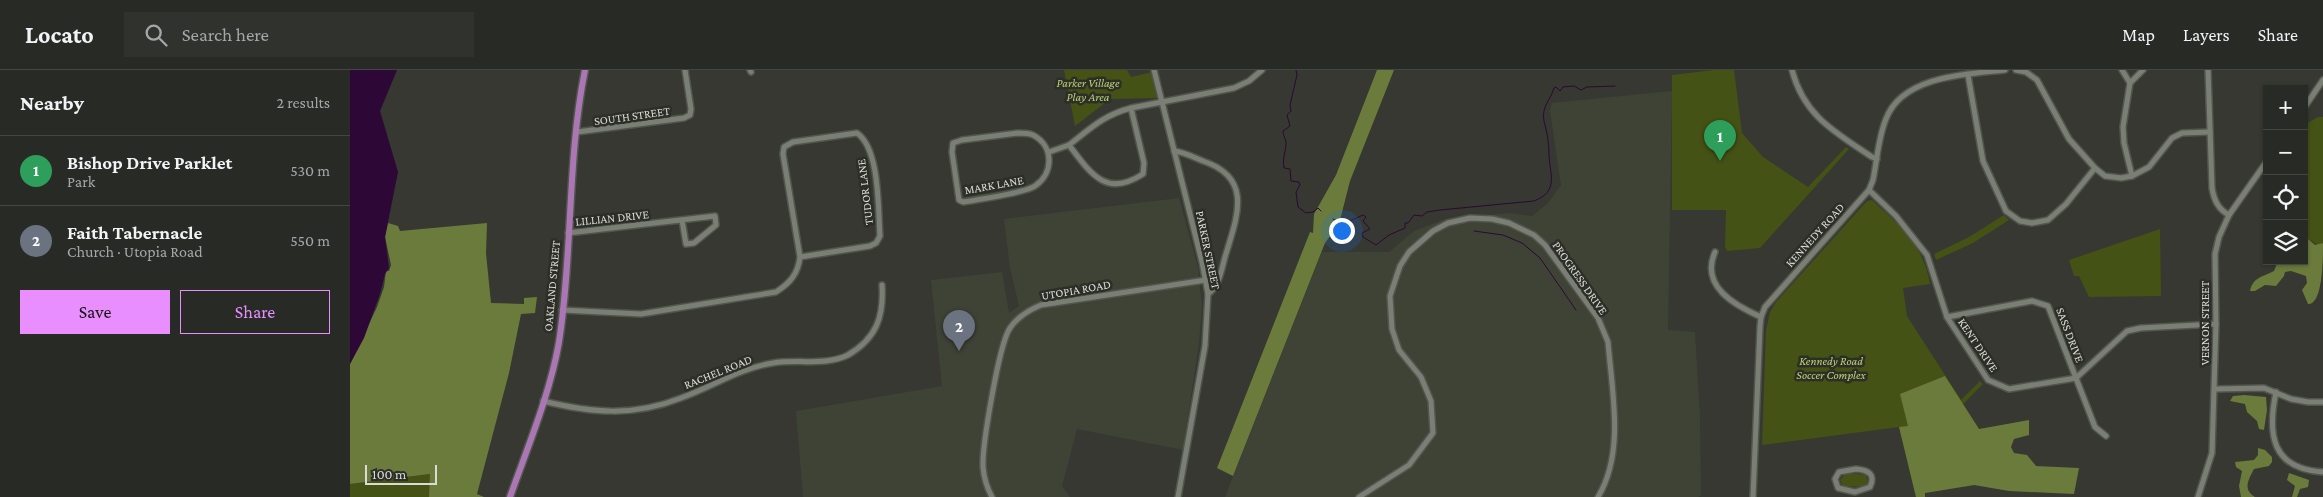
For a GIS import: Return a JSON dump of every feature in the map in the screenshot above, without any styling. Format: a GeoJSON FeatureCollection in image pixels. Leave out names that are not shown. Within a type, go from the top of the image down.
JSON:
{"type":"FeatureCollection","features":[{"type":"Feature","properties":{"kind":"main road","name":"OAKLAND STREET"},"geometry":{"type":"LineString","coordinates":[[510,497],[556,359],[577,132],[585,70]]}},
{"type":"Feature","properties":{"kind":"street","name":"SOUTH STREET"},"geometry":{"type":"LineString","coordinates":[[577,132],[684,118],[690,115],[691,109],[685,70]]}},
{"type":"Feature","properties":{"kind":"street","name":"PARKER STREET"},"geometry":{"type":"LineString","coordinates":[[1154,70],[1208,294],[1205,346],[1178,497]]}},
{"type":"Feature","properties":{"kind":"street"},"geometry":{"type":"LineString","coordinates":[[1049,152],[1069,146],[1100,120],[1115,112],[1234,88],[1249,81],[1262,70]]}},
{"type":"Feature","properties":{"kind":"street"},"geometry":{"type":"LineString","coordinates":[[1792,70],[1800,94],[1824,124],[1877,159]]}},
{"type":"Feature","properties":{"kind":"street","name":"KENNEDY ROAD"},"geometry":{"type":"LineString","coordinates":[[1761,316],[1771,299],[1869,190],[1873,180],[1886,118],[1895,103],[1905,94],[1927,82],[2005,70]]}},
{"type":"Feature","properties":{"kind":"street"},"geometry":{"type":"LineString","coordinates":[[2016,70],[2026,72],[2037,80],[2069,139],[2094,168],[2105,176],[2121,178],[2132,176],[2149,167],[2172,138],[2182,133],[2210,132]]}},
{"type":"Feature","properties":{"kind":"street"},"geometry":{"type":"LineString","coordinates":[[2122,70],[2130,83]]}},
{"type":"Feature","properties":{"kind":"street"},"geometry":{"type":"LineString","coordinates":[[2132,176],[2124,143],[2123,127],[2130,83],[2143,70]]}},
{"type":"Feature","properties":{"kind":"street"},"geometry":{"type":"LineString","coordinates":[[2208,70],[2214,196],[2222,211],[2229,215]]}},
{"type":"Feature","properties":{"kind":"street"},"geometry":{"type":"LineString","coordinates":[[1968,75],[1983,162],[2006,212],[2020,221],[2032,223],[2048,220],[2066,204],[2094,168]]}},
{"type":"Feature","properties":{"kind":"street"},"geometry":{"type":"LineString","coordinates":[[2308,102],[2323,80]]}},
{"type":"Feature","properties":{"kind":"street"},"geometry":{"type":"LineString","coordinates":[[1069,146],[1090,173],[1102,182],[1120,184],[1132,182],[1143,174],[1144,164],[1131,108]]}},
{"type":"Feature","properties":{"kind":"street","name":"MARK LANE"},"geometry":{"type":"LineString","coordinates":[[1018,132],[1032,134],[1043,142],[1049,152],[1049,164],[1044,178],[1034,188],[963,202],[959,200],[952,152],[953,143],[1018,132]]}},
{"type":"Feature","properties":{"kind":"street","name":"TUDOR LANE"},"geometry":{"type":"LineString","coordinates":[[857,133],[864,138],[874,170],[880,236],[876,243],[870,246],[800,257],[782,154],[784,147],[793,142],[857,133]]}},
{"type":"Feature","properties":{"kind":"street"},"geometry":{"type":"LineString","coordinates":[[1174,151],[1183,152],[1222,168],[1230,176],[1238,194],[1238,212],[1234,228],[1216,285],[1208,294]]}},
{"type":"Feature","properties":{"kind":"street","name":"VERNON STREET"},"geometry":{"type":"LineString","coordinates":[[2198,497],[2212,453],[2216,324],[2215,254],[2219,237],[2229,215],[2263,167]]}},
{"type":"Feature","properties":{"kind":"street","name":"KENT DRIVE"},"geometry":{"type":"LineString","coordinates":[[1869,190],[1896,216],[1927,255],[1947,317],[1988,380],[2009,389],[2076,378]]}},
{"type":"Feature","properties":{"kind":"street","name":"LILLIAN DRIVE"},"geometry":{"type":"LineString","coordinates":[[568,233],[715,216],[716,225],[694,243],[686,244],[682,220]]}},
{"type":"Feature","properties":{"kind":"street","name":"PROGRESS DRIVE"},"geometry":{"type":"LineString","coordinates":[[1359,497],[1409,465],[1433,433],[1431,401],[1422,377],[1399,350],[1392,329],[1390,296],[1400,266],[1418,242],[1433,231],[1448,223],[1479,218],[1509,223],[1534,235],[1545,245],[1598,318],[1604,331],[1608,352],[1614,447],[1605,486],[1598,497]]}},
{"type":"Feature","properties":{"kind":"street"},"geometry":{"type":"LineString","coordinates":[[1715,252],[1710,263],[1716,284],[1732,302],[1761,316],[1753,497]]}},
{"type":"Feature","properties":{"kind":"street"},"geometry":{"type":"LineString","coordinates":[[562,310],[641,314],[776,292],[787,285],[795,276],[800,257]]}},
{"type":"Feature","properties":{"kind":"street","name":"UTOPIA ROAD"},"geometry":{"type":"LineString","coordinates":[[992,497],[984,473],[985,440],[1002,348],[1010,328],[1019,318],[1041,305],[1206,280]]}},
{"type":"Feature","properties":{"kind":"street","name":"RACHEL ROAD"},"geometry":{"type":"LineString","coordinates":[[543,401],[591,411],[632,411],[681,398],[750,368],[773,363],[836,360],[848,354],[875,330],[882,314],[882,285]]}},
{"type":"Feature","properties":{"kind":"street","name":"SASS DRIVE"},"geometry":{"type":"LineString","coordinates":[[1947,317],[2032,301],[2048,306],[2095,427],[2106,436]]}},
{"type":"Feature","properties":{"kind":"street"},"geometry":{"type":"LineString","coordinates":[[2076,378],[2126,331],[2142,328],[2216,324]]}},
{"type":"Feature","properties":{"kind":"street"},"geometry":{"type":"LineString","coordinates":[[2215,389],[2264,388],[2291,399],[2323,402]]}},
{"type":"Feature","properties":{"kind":"street"},"geometry":{"type":"LineString","coordinates":[[2276,392],[2274,437],[2277,448],[2284,460],[2297,468],[2323,472]]}},
{"type":"Feature","properties":{"kind":"street"},"geometry":{"type":"LineString","coordinates":[[1856,469],[1866,470],[1870,473],[1872,480],[1870,487],[1855,494],[1838,488],[1835,479],[1839,472],[1856,469]]}},
{"type":"Feature","properties":{"kind":"shaded area"},"geometry":{"type":"Polygon","coordinates":[[[350,70],[397,70],[380,111],[398,172],[385,237],[389,268],[385,274],[364,338],[350,364],[350,70]]]}},
{"type":"Feature","properties":{"kind":"shaded area"},"geometry":{"type":"Polygon","coordinates":[[[1672,91],[1668,330],[1695,332],[1700,417],[1701,495],[1698,497],[1225,497],[1322,252],[1389,252],[1414,231],[1445,219],[1510,213],[1532,216],[1548,203],[1561,185],[1550,111],[1552,103],[1672,91]]]}},
{"type":"Feature","properties":{"kind":"shaded area"},"geometry":{"type":"Polygon","coordinates":[[[1179,198],[1198,267],[1202,306],[1199,343],[1183,450],[1077,429],[1062,486],[1070,497],[803,497],[796,411],[942,386],[931,280],[1002,272],[1009,313],[1019,306],[1010,268],[1004,219],[1179,198]]]}},
{"type":"Feature","properties":{"kind":"green space","name":"Parker Village Play Area"},"geometry":{"type":"Polygon","coordinates":[[[1064,70],[1127,70],[1131,77],[1152,72],[1158,98],[1110,99],[1075,126],[1064,70]]]}},
{"type":"Feature","properties":{"kind":"green space"},"geometry":{"type":"Polygon","coordinates":[[[1377,70],[1394,70],[1350,181],[1339,224],[1325,243],[1233,476],[1217,468],[1310,232],[1313,233],[1314,214],[1336,175],[1377,70]]]}},
{"type":"Feature","properties":{"kind":"green space"},"geometry":{"type":"Polygon","coordinates":[[[1714,70],[1734,70],[1742,133],[1763,157],[1808,187],[1846,147],[1849,149],[1760,248],[1727,251],[1725,246],[1726,210],[1672,210],[1672,75],[1714,70]]]}},
{"type":"Feature","properties":{"kind":"green space"},"geometry":{"type":"Polygon","coordinates":[[[2318,117],[2323,117],[2323,243],[2318,245],[2308,239],[2308,123],[2318,117]]]}},
{"type":"Feature","properties":{"kind":"green space","name":"Kennedy Road Soccer Complex"},"geometry":{"type":"Polygon","coordinates":[[[1872,200],[1909,237],[1927,270],[1930,284],[1903,288],[1907,316],[1961,400],[1980,381],[1983,384],[1963,404],[1979,429],[1974,485],[1925,493],[1925,497],[1916,497],[1899,427],[1762,445],[1766,330],[1770,312],[1776,302],[1867,201],[1872,200]]]}},
{"type":"Feature","properties":{"kind":"green space"},"geometry":{"type":"Polygon","coordinates":[[[2004,215],[2009,220],[1973,243],[1936,260],[1934,254],[1969,237],[2004,215]]]}},
{"type":"Feature","properties":{"kind":"green space"},"geometry":{"type":"Polygon","coordinates":[[[388,223],[398,226],[400,231],[487,223],[486,253],[491,303],[524,304],[524,298],[537,297],[535,313],[521,314],[509,373],[477,494],[484,497],[429,497],[430,474],[350,484],[350,364],[377,307],[384,287],[386,271],[389,271],[391,265],[385,237],[388,223]]]}},
{"type":"Feature","properties":{"kind":"green space"},"geometry":{"type":"Polygon","coordinates":[[[2160,229],[2161,296],[2089,297],[2079,276],[2074,276],[2069,260],[2160,229]]]}},
{"type":"Feature","properties":{"kind":"green space"},"geometry":{"type":"Polygon","coordinates":[[[2308,239],[2315,245],[2323,243],[2321,280],[2317,297],[2313,302],[2308,304],[2302,290],[2307,283],[2306,276],[2291,271],[2285,272],[2276,286],[2265,285],[2255,291],[2250,291],[2251,286],[2256,280],[2274,271],[2276,265],[2308,265],[2308,239]]]}},
{"type":"Feature","properties":{"kind":"green space"},"geometry":{"type":"Polygon","coordinates":[[[1945,376],[1979,429],[2029,420],[2029,435],[2014,439],[2011,447],[2014,453],[2027,455],[2036,466],[2079,468],[2074,494],[2009,491],[1974,485],[1925,493],[1925,497],[1916,497],[1899,427],[1908,426],[1900,394],[1945,376]]]}},
{"type":"Feature","properties":{"kind":"green space"},"geometry":{"type":"Polygon","coordinates":[[[2233,396],[2266,397],[2267,410],[2264,430],[2259,429],[2257,421],[2247,412],[2245,404],[2230,401],[2233,396]]]}},
{"type":"Feature","properties":{"kind":"green space"},"geometry":{"type":"Polygon","coordinates":[[[2258,448],[2265,450],[2272,457],[2272,462],[2269,466],[2254,469],[2250,476],[2248,487],[2251,494],[2255,497],[2241,497],[2239,486],[2242,471],[2236,467],[2235,462],[2254,460],[2258,455],[2258,448]]]}},
{"type":"Feature","properties":{"kind":"green space"},"geometry":{"type":"Polygon","coordinates":[[[1846,473],[1866,475],[1868,483],[1863,487],[1843,486],[1840,480],[1846,473]]]}},
{"type":"Feature","properties":{"kind":"green space"},"geometry":{"type":"Polygon","coordinates":[[[2289,473],[2309,480],[2308,487],[2300,489],[2297,497],[2292,497],[2295,486],[2287,480],[2289,473]]]}},
{"type":"Feature","properties":{"kind":"green space"},"geometry":{"type":"Polygon","coordinates":[[[431,474],[429,497],[350,497],[350,484],[431,474]]]}},
{"type":"Feature","properties":{"kind":"waterway"},"geometry":{"type":"LineString","coordinates":[[1296,70],[1297,75],[1290,105],[1291,111],[1287,115],[1290,126],[1283,131],[1286,143],[1283,161],[1284,168],[1290,169],[1291,181],[1299,182],[1300,185],[1296,192],[1298,207],[1306,213],[1313,212],[1318,208],[1321,211]]}},
{"type":"Feature","properties":{"kind":"waterway"},"geometry":{"type":"LineString","coordinates":[[1333,219],[1343,224],[1363,215],[1366,217],[1363,221],[1370,229],[1362,233],[1363,237],[1376,245],[1389,235],[1405,228],[1405,223],[1408,223],[1414,215],[1422,216],[1427,212],[1440,210],[1534,201],[1547,193],[1550,188],[1551,176],[1548,142],[1543,116],[1554,88],[1556,87],[1560,91],[1563,87],[1574,86],[1581,90],[1587,87],[1615,86]]}},
{"type":"Feature","properties":{"kind":"waterway"},"geometry":{"type":"LineString","coordinates":[[1474,231],[1503,235],[1522,243],[1540,258],[1576,310]]}},
{"type":"Feature","properties":{"kind":"place","name":"Bishop Drive Parklet"},"geometry":{"type":"Point","coordinates":[1720,161]}},
{"type":"Feature","properties":{"kind":"place","name":"Faith Tabernacle"},"geometry":{"type":"Point","coordinates":[959,351]}}]}
